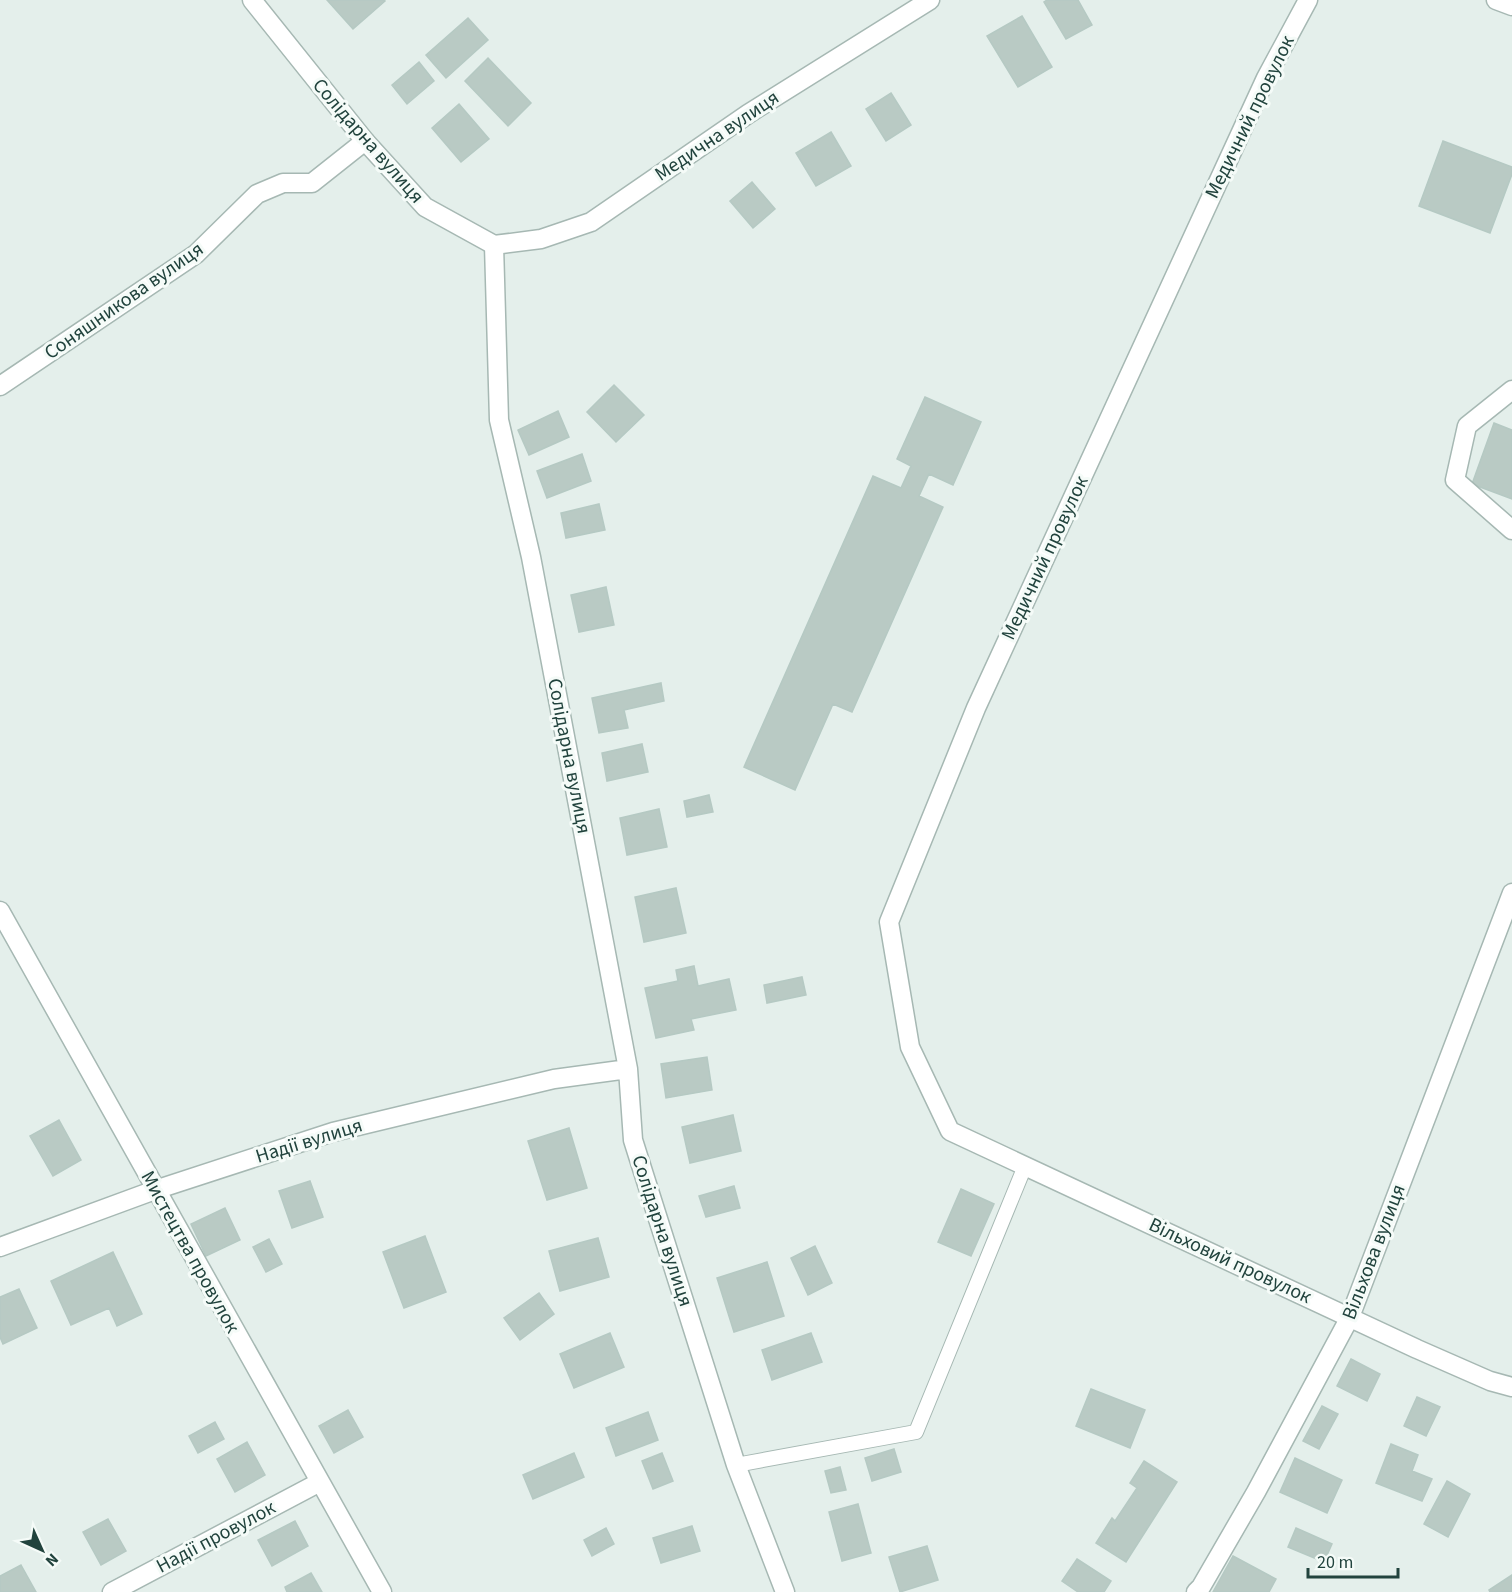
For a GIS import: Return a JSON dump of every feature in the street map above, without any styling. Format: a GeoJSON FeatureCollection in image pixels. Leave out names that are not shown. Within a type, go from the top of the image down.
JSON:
{"type":"FeatureCollection","features":[{"type":"Feature","properties":{"kind":"street","name":"Солідарна вулиця"},"geometry":{"type":"LineString","coordinates":[[252,0],[365,141],[425,207],[494,245],[499,420],[531,557],[628,1069],[633,1140],[736,1465],[785,1592]]}},
{"type":"Feature","properties":{"kind":"street","name":"Медична вулиця"},"geometry":{"type":"LineString","coordinates":[[494,245],[541,239],[591,222],[748,114],[930,0]]}},
{"type":"Feature","properties":{"kind":"street","name":"Медичний провулок"},"geometry":{"type":"LineString","coordinates":[[950,1131],[910,1047],[889,922],[981,697],[1261,89],[1308,0]]}},
{"type":"Feature","properties":{"kind":"street"},"geometry":{"type":"LineString","coordinates":[[1496,0],[1512,6]]}},
{"type":"Feature","properties":{"kind":"street","name":"Соняшникова вулиця"},"geometry":{"type":"LineString","coordinates":[[0,386],[196,254],[257,194],[283,183],[312,183],[365,141]]}},
{"type":"Feature","properties":{"kind":"street"},"geometry":{"type":"LineString","coordinates":[[1512,390],[1467,426],[1455,480],[1512,530]]}},
{"type":"Feature","properties":{"kind":"street","name":"Вільхова вулиця"},"geometry":{"type":"LineString","coordinates":[[1196,1592],[1256,1492],[1350,1317],[1512,893]]}},
{"type":"Feature","properties":{"kind":"street","name":"Мистецтва провулок"},"geometry":{"type":"LineString","coordinates":[[0,911],[382,1592]]}},
{"type":"Feature","properties":{"kind":"street","name":"Надії вулиця"},"geometry":{"type":"LineString","coordinates":[[0,1248],[155,1190],[333,1132],[554,1079],[628,1069]]}},
{"type":"Feature","properties":{"kind":"street","name":"Вільховий провулок"},"geometry":{"type":"LineString","coordinates":[[950,1131],[1350,1317],[1490,1381],[1512,1388]]}},
{"type":"Feature","properties":{"kind":"street","name":"Надії провулок"},"geometry":{"type":"LineString","coordinates":[[112,1592],[320,1482]]}},
{"type":"Feature","properties":{"kind":"lane"},"geometry":{"type":"LineString","coordinates":[[736,1465],[916,1432],[1025,1166]]}},
{"type":"Feature","properties":{"kind":"building"},"geometry":{"type":"Polygon","coordinates":[[[327,0],[384,0],[385,1],[353,29],[327,0]]]}},
{"type":"Feature","properties":{"kind":"building"},"geometry":{"type":"Polygon","coordinates":[[[1047,0],[1078,0],[1092,25],[1066,39],[1044,2],[1047,0]]]}},
{"type":"Feature","properties":{"kind":"building"},"geometry":{"type":"Polygon","coordinates":[[[1022,16],[1052,67],[1018,87],[987,36],[1022,16]]]}},
{"type":"Feature","properties":{"kind":"building"},"geometry":{"type":"Polygon","coordinates":[[[468,18],[488,40],[446,78],[426,55],[468,18]]]}},
{"type":"Feature","properties":{"kind":"building"},"geometry":{"type":"Polygon","coordinates":[[[488,58],[531,103],[508,126],[465,81],[488,58]]]}},
{"type":"Feature","properties":{"kind":"building"},"geometry":{"type":"Polygon","coordinates":[[[419,62],[434,81],[407,104],[392,85],[419,62]]]}},
{"type":"Feature","properties":{"kind":"building"},"geometry":{"type":"Polygon","coordinates":[[[891,93],[911,125],[886,141],[866,109],[891,93]]]}},
{"type":"Feature","properties":{"kind":"building"},"geometry":{"type":"Polygon","coordinates":[[[459,104],[489,139],[461,162],[432,128],[459,104]]]}},
{"type":"Feature","properties":{"kind":"building"},"geometry":{"type":"Polygon","coordinates":[[[831,132],[851,166],[816,186],[796,153],[831,132]]]}},
{"type":"Feature","properties":{"kind":"building"},"geometry":{"type":"Polygon","coordinates":[[[1443,141],[1512,167],[1512,174],[1490,233],[1419,206],[1443,141]]]}},
{"type":"Feature","properties":{"kind":"building"},"geometry":{"type":"Polygon","coordinates":[[[752,182],[775,209],[753,228],[730,201],[752,182]]]}},
{"type":"Feature","properties":{"kind":"building"},"geometry":{"type":"Polygon","coordinates":[[[614,385],[644,415],[616,442],[587,412],[614,385]]]}},
{"type":"Feature","properties":{"kind":"building"},"geometry":{"type":"Polygon","coordinates":[[[925,397],[981,422],[953,485],[929,474],[919,496],[943,507],[852,712],[833,704],[795,790],[744,767],[873,476],[901,488],[911,466],[897,459],[925,397]]]}},
{"type":"Feature","properties":{"kind":"building"},"geometry":{"type":"Polygon","coordinates":[[[558,411],[569,437],[529,455],[518,430],[558,411]]]}},
{"type":"Feature","properties":{"kind":"building"},"geometry":{"type":"Polygon","coordinates":[[[1494,423],[1512,430],[1512,499],[1472,484],[1494,423]]]}},
{"type":"Feature","properties":{"kind":"building"},"geometry":{"type":"Polygon","coordinates":[[[582,454],[591,481],[547,498],[537,471],[582,454]]]}},
{"type":"Feature","properties":{"kind":"building"},"geometry":{"type":"Polygon","coordinates":[[[599,504],[605,530],[566,538],[561,513],[599,504]]]}},
{"type":"Feature","properties":{"kind":"building"},"geometry":{"type":"Polygon","coordinates":[[[606,587],[614,625],[579,632],[571,595],[606,587]]]}},
{"type":"Feature","properties":{"kind":"building"},"geometry":{"type":"Polygon","coordinates":[[[661,683],[664,701],[624,710],[628,728],[599,733],[592,698],[661,683]]]}},
{"type":"Feature","properties":{"kind":"building"},"geometry":{"type":"Polygon","coordinates":[[[642,744],[648,772],[607,781],[602,753],[642,744]]]}},
{"type":"Feature","properties":{"kind":"building"},"geometry":{"type":"Polygon","coordinates":[[[709,795],[713,812],[687,817],[684,801],[709,795]]]}},
{"type":"Feature","properties":{"kind":"building"},"geometry":{"type":"Polygon","coordinates":[[[659,809],[667,847],[627,855],[620,818],[659,809]]]}},
{"type":"Feature","properties":{"kind":"building"},"geometry":{"type":"Polygon","coordinates":[[[676,888],[686,933],[644,942],[635,897],[676,888]]]}},
{"type":"Feature","properties":{"kind":"building"},"geometry":{"type":"Polygon","coordinates":[[[694,966],[698,986],[729,979],[736,1010],[691,1019],[694,1030],[656,1038],[645,988],[678,981],[676,970],[694,966]]]}},
{"type":"Feature","properties":{"kind":"building"},"geometry":{"type":"Polygon","coordinates":[[[802,977],[806,995],[767,1003],[764,985],[802,977]]]}},
{"type":"Feature","properties":{"kind":"building"},"geometry":{"type":"Polygon","coordinates":[[[707,1057],[712,1090],[666,1098],[661,1064],[707,1057]]]}},
{"type":"Feature","properties":{"kind":"building"},"geometry":{"type":"Polygon","coordinates":[[[733,1115],[741,1151],[690,1163],[682,1127],[733,1115]]]}},
{"type":"Feature","properties":{"kind":"building"},"geometry":{"type":"Polygon","coordinates":[[[59,1120],[81,1160],[53,1176],[30,1136],[59,1120]]]}},
{"type":"Feature","properties":{"kind":"building"},"geometry":{"type":"Polygon","coordinates":[[[569,1128],[587,1188],[547,1200],[528,1141],[569,1128]]]}},
{"type":"Feature","properties":{"kind":"building"},"geometry":{"type":"Polygon","coordinates":[[[310,1181],[323,1217],[292,1228],[279,1191],[310,1181]]]}},
{"type":"Feature","properties":{"kind":"building"},"geometry":{"type":"Polygon","coordinates":[[[734,1186],[740,1208],[706,1217],[699,1196],[734,1186]]]}},
{"type":"Feature","properties":{"kind":"building"},"geometry":{"type":"Polygon","coordinates":[[[961,1189],[994,1204],[971,1256],[938,1242],[961,1189]]]}},
{"type":"Feature","properties":{"kind":"building"},"geometry":{"type":"Polygon","coordinates":[[[225,1208],[240,1240],[206,1256],[191,1224],[225,1208]]]}},
{"type":"Feature","properties":{"kind":"building"},"geometry":{"type":"Polygon","coordinates":[[[425,1236],[446,1292],[404,1308],[383,1252],[425,1236]]]}},
{"type":"Feature","properties":{"kind":"building"},"geometry":{"type":"Polygon","coordinates":[[[598,1238],[609,1277],[560,1291],[549,1251],[598,1238]]]}},
{"type":"Feature","properties":{"kind":"building"},"geometry":{"type":"Polygon","coordinates":[[[269,1239],[282,1264],[266,1272],[253,1247],[269,1239]]]}},
{"type":"Feature","properties":{"kind":"building"},"geometry":{"type":"Polygon","coordinates":[[[815,1246],[832,1283],[808,1295],[791,1258],[815,1246]]]}},
{"type":"Feature","properties":{"kind":"building"},"geometry":{"type":"Polygon","coordinates":[[[113,1252],[142,1314],[117,1326],[109,1308],[71,1325],[51,1281],[113,1252]]]}},
{"type":"Feature","properties":{"kind":"building"},"geometry":{"type":"Polygon","coordinates":[[[767,1262],[784,1316],[734,1332],[717,1278],[767,1262]]]}},
{"type":"Feature","properties":{"kind":"building"},"geometry":{"type":"Polygon","coordinates":[[[19,1289],[37,1328],[3,1344],[0,1337],[0,1297],[19,1289]]]}},
{"type":"Feature","properties":{"kind":"building"},"geometry":{"type":"Polygon","coordinates":[[[539,1293],[554,1314],[520,1340],[504,1318],[539,1293]]]}},
{"type":"Feature","properties":{"kind":"building"},"geometry":{"type":"Polygon","coordinates":[[[610,1333],[624,1367],[574,1388],[560,1354],[610,1333]]]}},
{"type":"Feature","properties":{"kind":"building"},"geometry":{"type":"Polygon","coordinates":[[[811,1333],[822,1362],[772,1380],[762,1350],[811,1333]]]}},
{"type":"Feature","properties":{"kind":"building"},"geometry":{"type":"Polygon","coordinates":[[[1351,1359],[1380,1374],[1367,1401],[1337,1386],[1351,1359]]]}},
{"type":"Feature","properties":{"kind":"building"},"geometry":{"type":"Polygon","coordinates":[[[1091,1389],[1145,1410],[1130,1448],[1076,1426],[1091,1389]]]}},
{"type":"Feature","properties":{"kind":"building"},"geometry":{"type":"Polygon","coordinates":[[[1417,1397],[1440,1407],[1426,1436],[1404,1426],[1417,1397]]]}},
{"type":"Feature","properties":{"kind":"building"},"geometry":{"type":"Polygon","coordinates":[[[1322,1406],[1338,1414],[1319,1449],[1303,1441],[1322,1406]]]}},
{"type":"Feature","properties":{"kind":"building"},"geometry":{"type":"Polygon","coordinates":[[[348,1410],[363,1437],[334,1453],[319,1426],[348,1410]]]}},
{"type":"Feature","properties":{"kind":"building"},"geometry":{"type":"Polygon","coordinates":[[[648,1412],[658,1440],[616,1456],[606,1428],[648,1412]]]}},
{"type":"Feature","properties":{"kind":"building"},"geometry":{"type":"Polygon","coordinates":[[[215,1422],[224,1439],[198,1453],[189,1436],[215,1422]]]}},
{"type":"Feature","properties":{"kind":"building"},"geometry":{"type":"Polygon","coordinates":[[[247,1442],[265,1475],[235,1492],[217,1459],[247,1442]]]}},
{"type":"Feature","properties":{"kind":"building"},"geometry":{"type":"Polygon","coordinates":[[[1391,1444],[1418,1455],[1412,1471],[1432,1479],[1422,1501],[1376,1483],[1391,1444]]]}},
{"type":"Feature","properties":{"kind":"building"},"geometry":{"type":"Polygon","coordinates":[[[894,1449],[901,1472],[872,1481],[865,1458],[894,1449]]]}},
{"type":"Feature","properties":{"kind":"building"},"geometry":{"type":"Polygon","coordinates":[[[574,1453],[584,1477],[533,1499],[523,1475],[574,1453]]]}},
{"type":"Feature","properties":{"kind":"building"},"geometry":{"type":"Polygon","coordinates":[[[662,1453],[673,1481],[653,1489],[642,1461],[662,1453]]]}},
{"type":"Feature","properties":{"kind":"building"},"geometry":{"type":"Polygon","coordinates":[[[1295,1458],[1342,1480],[1327,1513],[1280,1492],[1295,1458]]]}},
{"type":"Feature","properties":{"kind":"building"},"geometry":{"type":"Polygon","coordinates":[[[1144,1461],[1177,1482],[1126,1562],[1096,1543],[1112,1518],[1115,1521],[1137,1488],[1130,1483],[1144,1461]]]}},
{"type":"Feature","properties":{"kind":"building"},"geometry":{"type":"Polygon","coordinates":[[[840,1467],[846,1490],[831,1493],[825,1471],[840,1467]]]}},
{"type":"Feature","properties":{"kind":"building"},"geometry":{"type":"Polygon","coordinates":[[[1447,1481],[1470,1494],[1448,1537],[1424,1524],[1447,1481]]]}},
{"type":"Feature","properties":{"kind":"building"},"geometry":{"type":"Polygon","coordinates":[[[858,1504],[871,1553],[842,1561],[829,1512],[858,1504]]]}},
{"type":"Feature","properties":{"kind":"building"},"geometry":{"type":"Polygon","coordinates":[[[108,1519],[126,1551],[101,1565],[83,1532],[108,1519]]]}},
{"type":"Feature","properties":{"kind":"building"},"geometry":{"type":"Polygon","coordinates":[[[295,1521],[308,1546],[272,1566],[258,1540],[295,1521]]]}},
{"type":"Feature","properties":{"kind":"building"},"geometry":{"type":"Polygon","coordinates":[[[692,1526],[700,1551],[661,1563],[653,1538],[692,1526]]]}},
{"type":"Feature","properties":{"kind":"building"},"geometry":{"type":"Polygon","coordinates":[[[606,1528],[614,1544],[592,1556],[584,1540],[606,1528]]]}},
{"type":"Feature","properties":{"kind":"building"},"geometry":{"type":"Polygon","coordinates":[[[1296,1528],[1332,1544],[1324,1562],[1288,1547],[1296,1528]]]}},
{"type":"Feature","properties":{"kind":"building"},"geometry":{"type":"Polygon","coordinates":[[[927,1546],[938,1580],[900,1592],[889,1557],[927,1546]]]}},
{"type":"Feature","properties":{"kind":"building"},"geometry":{"type":"Polygon","coordinates":[[[1233,1556],[1276,1579],[1269,1592],[1213,1592],[1233,1556]]]}},
{"type":"Feature","properties":{"kind":"building"},"geometry":{"type":"Polygon","coordinates":[[[1077,1559],[1111,1581],[1104,1592],[1078,1592],[1062,1581],[1077,1559]]]}},
{"type":"Feature","properties":{"kind":"building"},"geometry":{"type":"Polygon","coordinates":[[[21,1565],[36,1592],[0,1592],[0,1576],[21,1565]]]}},
{"type":"Feature","properties":{"kind":"building"},"geometry":{"type":"Polygon","coordinates":[[[311,1573],[322,1592],[287,1592],[285,1587],[311,1573]]]}},
{"type":"Feature","properties":{"kind":"building"},"geometry":{"type":"Polygon","coordinates":[[[1512,1575],[1512,1592],[1490,1592],[1489,1590],[1512,1575]]]}}]}
